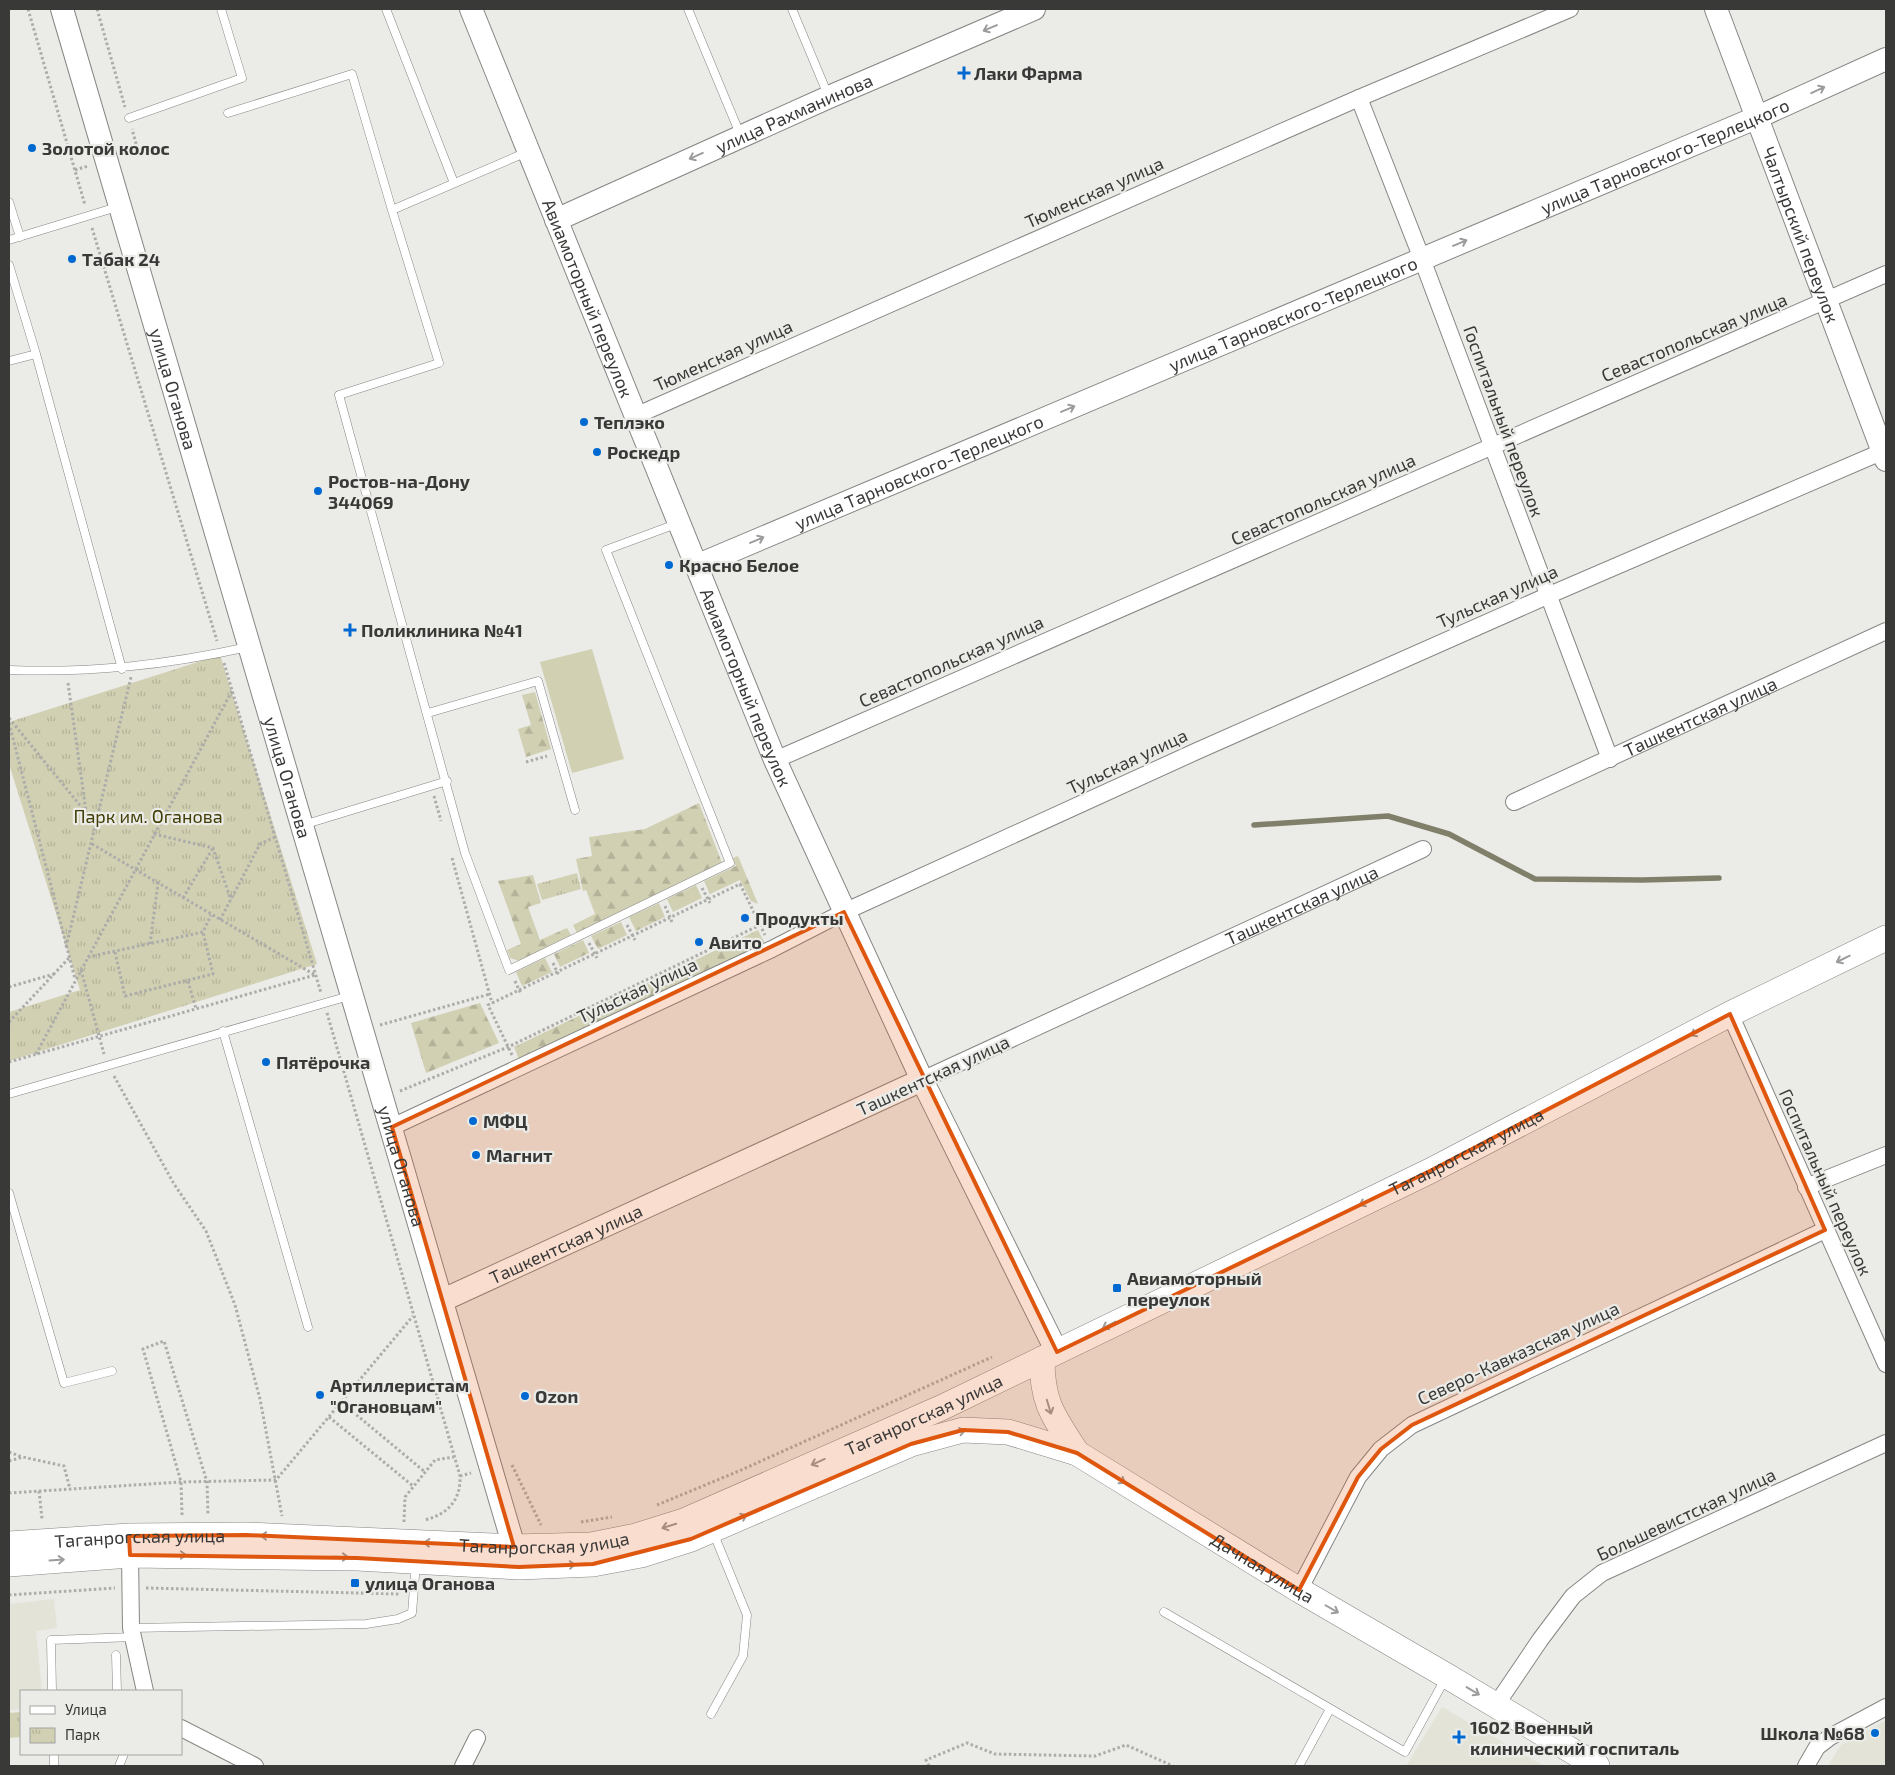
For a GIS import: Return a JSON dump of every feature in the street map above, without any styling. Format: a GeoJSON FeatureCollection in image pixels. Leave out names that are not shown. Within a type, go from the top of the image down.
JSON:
{"type":"FeatureCollection","features":[{"type":"Feature","properties":{"kind":"main road","name":"Таганрогская улица"},"geometry":{"type":"LineString","coordinates":[[9,1544],[129,1545],[416,1562],[517,1557],[636,1536],[684,1521],[943,1407],[1430,1171],[1730,1014],[1886,938]]}},
{"type":"Feature","properties":{"kind":"main road"},"geometry":{"type":"LineString","coordinates":[[1049,1355],[1042,1380],[1052,1416],[1078,1454]]}},
{"type":"Feature","properties":{"kind":"main road","name":"Дачная улица"},"geometry":{"type":"LineString","coordinates":[[911,1444],[963,1430],[1008,1432],[1078,1454],[1299,1590],[1598,1766]]}},
{"type":"Feature","properties":{"kind":"main road","name":"Таганрогская улица"},"geometry":{"type":"LineString","coordinates":[[9,1564],[129,1545],[247,1535],[517,1557],[603,1562],[641,1555],[713,1530],[911,1444]]}},
{"type":"Feature","properties":{"kind":"street","name":"улица Оганова"},"geometry":{"type":"LineString","coordinates":[[62,9],[517,1557]]}},
{"type":"Feature","properties":{"kind":"street","name":"Авиамоторный переулок"},"geometry":{"type":"LineString","coordinates":[[471,9],[775,760],[1049,1355]]}},
{"type":"Feature","properties":{"kind":"street","name":"улица Рахманинова"},"geometry":{"type":"LineString","coordinates":[[556,220],[828,97],[1034,9]]}},
{"type":"Feature","properties":{"kind":"street","name":"Тюменская улица"},"geometry":{"type":"LineString","coordinates":[[635,416],[1359,98],[1570,9]]}},
{"type":"Feature","properties":{"kind":"street","name":"Чалтырский переулок"},"geometry":{"type":"LineString","coordinates":[[1716,9],[1885,453]]}},
{"type":"Feature","properties":{"kind":"street","name":"улица Тарновского-Терлецкого"},"geometry":{"type":"LineString","coordinates":[[696,566],[1758,117],[1886,59]]}},
{"type":"Feature","properties":{"kind":"street","name":"Госпитальный переулок"},"geometry":{"type":"LineString","coordinates":[[1359,98],[1422,259],[1493,446],[1547,596],[1610,759]]}},
{"type":"Feature","properties":{"kind":"street","name":"Севастопольская улица"},"geometry":{"type":"LineString","coordinates":[[775,760],[1827,302],[1886,274]]}},
{"type":"Feature","properties":{"kind":"street","name":"Тульская улица"},"geometry":{"type":"LineString","coordinates":[[392,1127],[772,949],[844,912],[1197,751],[1547,596],[1885,453]]}},
{"type":"Feature","properties":{"kind":"street","name":"Ташкентская улица"},"geometry":{"type":"LineString","coordinates":[[1514,802],[1886,631]]}},
{"type":"Feature","properties":{"kind":"street","name":"Ташкентская улица"},"geometry":{"type":"LineString","coordinates":[[443,1300],[1423,849]]}},
{"type":"Feature","properties":{"kind":"street","name":"Госпитальный переулок"},"geometry":{"type":"LineString","coordinates":[[1730,1014],[1886,1364]]}},
{"type":"Feature","properties":{"kind":"street"},"geometry":{"type":"LineString","coordinates":[[1806,1187],[1886,1155]]}},
{"type":"Feature","properties":{"kind":"street","name":"Северо-Кавказская улица"},"geometry":{"type":"LineString","coordinates":[[1299,1590],[1358,1477],[1381,1449],[1412,1425],[1825,1230]]}},
{"type":"Feature","properties":{"kind":"street","name":"Большевистская улица"},"geometry":{"type":"LineString","coordinates":[[1496,1705],[1540,1640],[1573,1596],[1602,1573],[1886,1444]]}},
{"type":"Feature","properties":{"kind":"street"},"geometry":{"type":"LineString","coordinates":[[129,1545],[133,1632],[145,1690]]}},
{"type":"Feature","properties":{"kind":"street"},"geometry":{"type":"LineString","coordinates":[[1806,1766],[1817,1747],[1830,1737],[1886,1707]]}},
{"type":"Feature","properties":{"kind":"street"},"geometry":{"type":"LineString","coordinates":[[182,1729],[255,1766]]}},
{"type":"Feature","properties":{"kind":"street"},"geometry":{"type":"LineString","coordinates":[[463,1766],[477,1738]]}},
{"type":"Feature","properties":{"kind":"lane"},"geometry":{"type":"LineString","coordinates":[[129,118],[242,78],[221,9]]}},
{"type":"Feature","properties":{"kind":"lane"},"geometry":{"type":"LineString","coordinates":[[386,9],[454,183]]}},
{"type":"Feature","properties":{"kind":"lane"},"geometry":{"type":"LineString","coordinates":[[688,9],[740,136]]}},
{"type":"Feature","properties":{"kind":"lane"},"geometry":{"type":"LineString","coordinates":[[792,9],[828,97]]}},
{"type":"Feature","properties":{"kind":"lane"},"geometry":{"type":"LineString","coordinates":[[228,113],[352,74],[439,363],[339,395],[428,712],[465,852],[510,970],[730,863],[606,550],[679,523]]}},
{"type":"Feature","properties":{"kind":"lane"},"geometry":{"type":"LineString","coordinates":[[392,210],[528,151]]}},
{"type":"Feature","properties":{"kind":"lane"},"geometry":{"type":"LineString","coordinates":[[9,202],[20,237]]}},
{"type":"Feature","properties":{"kind":"lane"},"geometry":{"type":"LineString","coordinates":[[9,240],[120,206]]}},
{"type":"Feature","properties":{"kind":"lane"},"geometry":{"type":"LineString","coordinates":[[9,265],[36,354],[122,669]]}},
{"type":"Feature","properties":{"kind":"lane"},"geometry":{"type":"LineString","coordinates":[[9,362],[36,354]]}},
{"type":"Feature","properties":{"kind":"lane"},"geometry":{"type":"LineString","coordinates":[[9,670],[66,672],[122,669],[250,647]]}},
{"type":"Feature","properties":{"kind":"lane"},"geometry":{"type":"LineString","coordinates":[[428,712],[538,681],[575,810]]}},
{"type":"Feature","properties":{"kind":"lane"},"geometry":{"type":"LineString","coordinates":[[303,825],[447,781]]}},
{"type":"Feature","properties":{"kind":"lane"},"geometry":{"type":"LineString","coordinates":[[9,1094],[353,994]]}},
{"type":"Feature","properties":{"kind":"lane"},"geometry":{"type":"LineString","coordinates":[[223,1031],[308,1327]]}},
{"type":"Feature","properties":{"kind":"lane"},"geometry":{"type":"LineString","coordinates":[[9,1193],[64,1383],[112,1371]]}},
{"type":"Feature","properties":{"kind":"lane"},"geometry":{"type":"LineString","coordinates":[[710,1714],[743,1656],[747,1615],[713,1530]]}},
{"type":"Feature","properties":{"kind":"lane"},"geometry":{"type":"LineString","coordinates":[[52,1690],[51,1640],[133,1632],[366,1624],[398,1619],[412,1613],[416,1562]]}},
{"type":"Feature","properties":{"kind":"lane"},"geometry":{"type":"LineString","coordinates":[[1164,1612],[1405,1752],[1448,1676]]}},
{"type":"Feature","properties":{"kind":"lane"},"geometry":{"type":"LineString","coordinates":[[116,1656],[117,1690]]}},
{"type":"Feature","properties":{"kind":"lane"},"geometry":{"type":"LineString","coordinates":[[1299,1766],[1330,1709]]}},
{"type":"Feature","properties":{"kind":"path"},"geometry":{"type":"LineString","coordinates":[[28,9],[324,1002],[460,1476],[457,1497],[449,1509],[438,1517],[418,1522]]}},
{"type":"Feature","properties":{"kind":"path"},"geometry":{"type":"LineString","coordinates":[[75,170],[138,151],[97,9]]}},
{"type":"Feature","properties":{"kind":"path"},"geometry":{"type":"LineString","coordinates":[[66,947],[133,667]]}},
{"type":"Feature","properties":{"kind":"path"},"geometry":{"type":"LineString","coordinates":[[66,672],[86,811]]}},
{"type":"Feature","properties":{"kind":"path"},"geometry":{"type":"LineString","coordinates":[[36,1054],[232,691]]}},
{"type":"Feature","properties":{"kind":"path"},"geometry":{"type":"LineString","coordinates":[[9,718],[96,825]]}},
{"type":"Feature","properties":{"kind":"path"},"geometry":{"type":"LineString","coordinates":[[9,723],[76,980]]}},
{"type":"Feature","properties":{"kind":"path"},"geometry":{"type":"LineString","coordinates":[[526,762],[558,753]]}},
{"type":"Feature","properties":{"kind":"path"},"geometry":{"type":"LineString","coordinates":[[431,786],[442,824]]}},
{"type":"Feature","properties":{"kind":"path"},"geometry":{"type":"LineString","coordinates":[[154,834],[213,848]]}},
{"type":"Feature","properties":{"kind":"path"},"geometry":{"type":"LineString","coordinates":[[220,920],[260,844],[275,836]]}},
{"type":"Feature","properties":{"kind":"path"},"geometry":{"type":"LineString","coordinates":[[92,844],[315,976]]}},
{"type":"Feature","properties":{"kind":"path"},"geometry":{"type":"LineString","coordinates":[[182,898],[213,848]]}},
{"type":"Feature","properties":{"kind":"path"},"geometry":{"type":"LineString","coordinates":[[213,848],[230,900]]}},
{"type":"Feature","properties":{"kind":"path"},"geometry":{"type":"LineString","coordinates":[[450,852],[492,1003]]}},
{"type":"Feature","properties":{"kind":"path"},"geometry":{"type":"LineString","coordinates":[[150,944],[158,883]]}},
{"type":"Feature","properties":{"kind":"path"},"geometry":{"type":"LineString","coordinates":[[508,1047],[488,1005],[740,884],[772,949]]}},
{"type":"Feature","properties":{"kind":"path"},"geometry":{"type":"LineString","coordinates":[[115,952],[126,996],[213,974],[203,932],[211,915]]}},
{"type":"Feature","properties":{"kind":"path"},"geometry":{"type":"LineString","coordinates":[[383,1098],[508,1047],[760,925]]}},
{"type":"Feature","properties":{"kind":"path"},"geometry":{"type":"LineString","coordinates":[[88,957],[203,932]]}},
{"type":"Feature","properties":{"kind":"path"},"geometry":{"type":"LineString","coordinates":[[9,1022],[70,957]]}},
{"type":"Feature","properties":{"kind":"path"},"geometry":{"type":"LineString","coordinates":[[81,970],[108,1065],[174,1184],[206,1231],[235,1305],[260,1398],[276,1480],[282,1519],[273,1518]]}},
{"type":"Feature","properties":{"kind":"path"},"geometry":{"type":"LineString","coordinates":[[9,987],[56,973]]}},
{"type":"Feature","properties":{"kind":"path"},"geometry":{"type":"LineString","coordinates":[[9,1062],[315,976]]}},
{"type":"Feature","properties":{"kind":"path"},"geometry":{"type":"LineString","coordinates":[[188,981],[196,1009]]}},
{"type":"Feature","properties":{"kind":"path"},"geometry":{"type":"LineString","coordinates":[[363,1030],[490,994]]}},
{"type":"Feature","properties":{"kind":"path"},"geometry":{"type":"LineString","coordinates":[[9,1494],[181,1482],[276,1480],[413,1316]]}},
{"type":"Feature","properties":{"kind":"path"},"geometry":{"type":"LineString","coordinates":[[190,1515],[181,1515],[181,1482],[143,1349],[164,1341],[207,1482],[208,1516]]}},
{"type":"Feature","properties":{"kind":"path"},"geometry":{"type":"LineString","coordinates":[[651,1507],[738,1471],[1001,1353]]}},
{"type":"Feature","properties":{"kind":"path"},"geometry":{"type":"LineString","coordinates":[[341,1402],[425,1472]]}},
{"type":"Feature","properties":{"kind":"path"},"geometry":{"type":"LineString","coordinates":[[329,1417],[413,1486]]}},
{"type":"Feature","properties":{"kind":"path"},"geometry":{"type":"LineString","coordinates":[[9,1452],[64,1466],[70,1490]]}},
{"type":"Feature","properties":{"kind":"path"},"geometry":{"type":"LineString","coordinates":[[9,1461],[23,1457]]}},
{"type":"Feature","properties":{"kind":"path"},"geometry":{"type":"LineString","coordinates":[[404,1524],[404,1497],[436,1460],[454,1458]]}},
{"type":"Feature","properties":{"kind":"path"},"geometry":{"type":"LineString","coordinates":[[460,1476],[511,1462],[541,1525],[549,1525]]}},
{"type":"Feature","properties":{"kind":"path"},"geometry":{"type":"LineString","coordinates":[[39,1492],[42,1519]]}},
{"type":"Feature","properties":{"kind":"path"},"geometry":{"type":"LineString","coordinates":[[199,1515],[218,1516]]}},
{"type":"Feature","properties":{"kind":"path"},"geometry":{"type":"LineString","coordinates":[[574,1523],[616,1516]]}},
{"type":"Feature","properties":{"kind":"path"},"geometry":{"type":"LineString","coordinates":[[394,1524],[413,1523]]}},
{"type":"Feature","properties":{"kind":"path"},"geometry":{"type":"LineString","coordinates":[[9,1595],[130,1588],[400,1594]]}},
{"type":"Feature","properties":{"kind":"path"},"geometry":{"type":"LineString","coordinates":[[929,1766],[926,1760],[967,1743],[994,1754],[1095,1756],[1126,1745],[1173,1766]]}},
{"type":"Feature","properties":{"kind":"highlighted area"},"geometry":{"type":"Polygon","coordinates":[[[844,912],[1057,1352],[1430,1171],[1730,1014],[1825,1230],[1412,1425],[1381,1449],[1358,1477],[1299,1590],[1077,1453],[1008,1432],[963,1430],[911,1444],[691,1539],[593,1564],[519,1567],[357,1558],[130,1555],[129,1536],[247,1535],[514,1547],[392,1127],[844,912]]]}},
{"type":"Feature","properties":{"kind":"shaded area"},"geometry":{"type":"Polygon","coordinates":[[[54,1599],[57,1628],[36,1631],[42,1690],[20,1690],[20,1709],[9,1710],[9,1604],[54,1599]]]}},
{"type":"Feature","properties":{"kind":"shaded area","name":"1602 Военный клинический госпиталь"},"geometry":{"type":"Polygon","coordinates":[[[1442,1707],[1544,1766],[1406,1766],[1442,1707]]]}},
{"type":"Feature","properties":{"kind":"shaded area","name":"Школа №68"},"geometry":{"type":"Polygon","coordinates":[[[1886,1720],[1886,1766],[1828,1766],[1841,1745],[1886,1720]]]}},
{"type":"Feature","properties":{"kind":"green space"},"geometry":{"type":"Polygon","coordinates":[[[592,649],[624,759],[572,773],[540,662],[592,649]]]}},
{"type":"Feature","properties":{"kind":"green space","name":"Парк им. Оганова"},"geometry":{"type":"Polygon","coordinates":[[[220,655],[317,964],[9,1061],[9,1012],[80,990],[9,764],[9,722],[220,655]]]}},
{"type":"Feature","properties":{"kind":"green space"},"geometry":{"type":"Polygon","coordinates":[[[535,692],[551,749],[526,757],[518,729],[531,725],[522,695],[535,692]]]}},
{"type":"Feature","properties":{"kind":"green space"},"geometry":{"type":"Polygon","coordinates":[[[699,803],[722,863],[577,933],[573,925],[595,914],[586,890],[583,891],[576,859],[592,856],[589,837],[645,829],[699,803]]]}},
{"type":"Feature","properties":{"kind":"green space"},"geometry":{"type":"Polygon","coordinates":[[[738,856],[758,904],[751,901],[740,880],[710,894],[704,881],[736,866],[733,858],[738,856]]]}},
{"type":"Feature","properties":{"kind":"green space"},"geometry":{"type":"Polygon","coordinates":[[[577,873],[581,889],[542,900],[537,884],[577,873]]]}},
{"type":"Feature","properties":{"kind":"green space"},"geometry":{"type":"Polygon","coordinates":[[[533,875],[541,903],[528,907],[540,940],[567,928],[571,935],[519,961],[510,958],[507,950],[521,944],[498,881],[533,875]]]}},
{"type":"Feature","properties":{"kind":"green space"},"geometry":{"type":"Polygon","coordinates":[[[696,885],[702,898],[673,912],[667,899],[696,885]]]}},
{"type":"Feature","properties":{"kind":"green space"},"geometry":{"type":"Polygon","coordinates":[[[659,903],[665,917],[636,931],[629,917],[659,903]]]}},
{"type":"Feature","properties":{"kind":"green space"},"geometry":{"type":"Polygon","coordinates":[[[621,922],[627,935],[598,949],[591,936],[621,922]]]}},
{"type":"Feature","properties":{"kind":"green space"},"geometry":{"type":"Polygon","coordinates":[[[758,930],[765,944],[520,1062],[514,1047],[758,930]]]}},
{"type":"Feature","properties":{"kind":"green space"},"geometry":{"type":"Polygon","coordinates":[[[583,940],[589,953],[560,967],[554,954],[583,940]]]}},
{"type":"Feature","properties":{"kind":"green space"},"geometry":{"type":"Polygon","coordinates":[[[545,958],[552,972],[522,986],[516,972],[545,958]]]}},
{"type":"Feature","properties":{"kind":"green space"},"geometry":{"type":"Polygon","coordinates":[[[480,1003],[499,1043],[426,1073],[411,1023],[480,1003]]]}},
{"type":"Feature","properties":{"kind":"green space"},"geometry":{"type":"Polygon","coordinates":[[[20,1712],[20,1737],[9,1738],[9,1713],[20,1712]]]}},
{"type":"Feature","properties":{"kind":"waterway"},"geometry":{"type":"LineString","coordinates":[[1254,825],[1388,816],[1449,834],[1535,879],[1642,880],[1719,878]]}},
{"type":"Feature","properties":{"kind":"place","name":"Лаки Фарма"},"geometry":{"type":"Point","coordinates":[964,73]}},
{"type":"Feature","properties":{"kind":"place","name":"Золотой колос"},"geometry":{"type":"Point","coordinates":[32,148]}},
{"type":"Feature","properties":{"kind":"place","name":"Табак 24"},"geometry":{"type":"Point","coordinates":[72,259]}},
{"type":"Feature","properties":{"kind":"place","name":"Теплэко"},"geometry":{"type":"Point","coordinates":[584,422]}},
{"type":"Feature","properties":{"kind":"place","name":"Роскедр"},"geometry":{"type":"Point","coordinates":[597,452]}},
{"type":"Feature","properties":{"kind":"place","name":"Ростов-на-Дону 344069"},"geometry":{"type":"Point","coordinates":[318,491]}},
{"type":"Feature","properties":{"kind":"place","name":"Красно Белое"},"geometry":{"type":"Point","coordinates":[669,565]}},
{"type":"Feature","properties":{"kind":"place","name":"Поликлиника №41"},"geometry":{"type":"Point","coordinates":[350,630]}},
{"type":"Feature","properties":{"kind":"place","name":"Продукты"},"geometry":{"type":"Point","coordinates":[745,918]}},
{"type":"Feature","properties":{"kind":"place","name":"Авито"},"geometry":{"type":"Point","coordinates":[699,942]}},
{"type":"Feature","properties":{"kind":"place","name":"Пятёрочка"},"geometry":{"type":"Point","coordinates":[266,1062]}},
{"type":"Feature","properties":{"kind":"place","name":"МФЦ"},"geometry":{"type":"Point","coordinates":[473,1121]}},
{"type":"Feature","properties":{"kind":"place","name":"Магнит"},"geometry":{"type":"Point","coordinates":[476,1155]}},
{"type":"Feature","properties":{"kind":"place","name":"Авиамоторный переулок"},"geometry":{"type":"Point","coordinates":[1117,1288]}},
{"type":"Feature","properties":{"kind":"place","name":"Артиллеристам \"Огановцам\""},"geometry":{"type":"Point","coordinates":[320,1395]}},
{"type":"Feature","properties":{"kind":"place","name":"Ozon"},"geometry":{"type":"Point","coordinates":[525,1396]}},
{"type":"Feature","properties":{"kind":"place","name":"улица Оганова"},"geometry":{"type":"Point","coordinates":[355,1583]}},
{"type":"Feature","properties":{"kind":"place","name":"Школа №68"},"geometry":{"type":"Point","coordinates":[1875,1733]}},
{"type":"Feature","properties":{"kind":"place","name":"1602 Военный клинический госпиталь"},"geometry":{"type":"Point","coordinates":[1459,1737]}}]}
